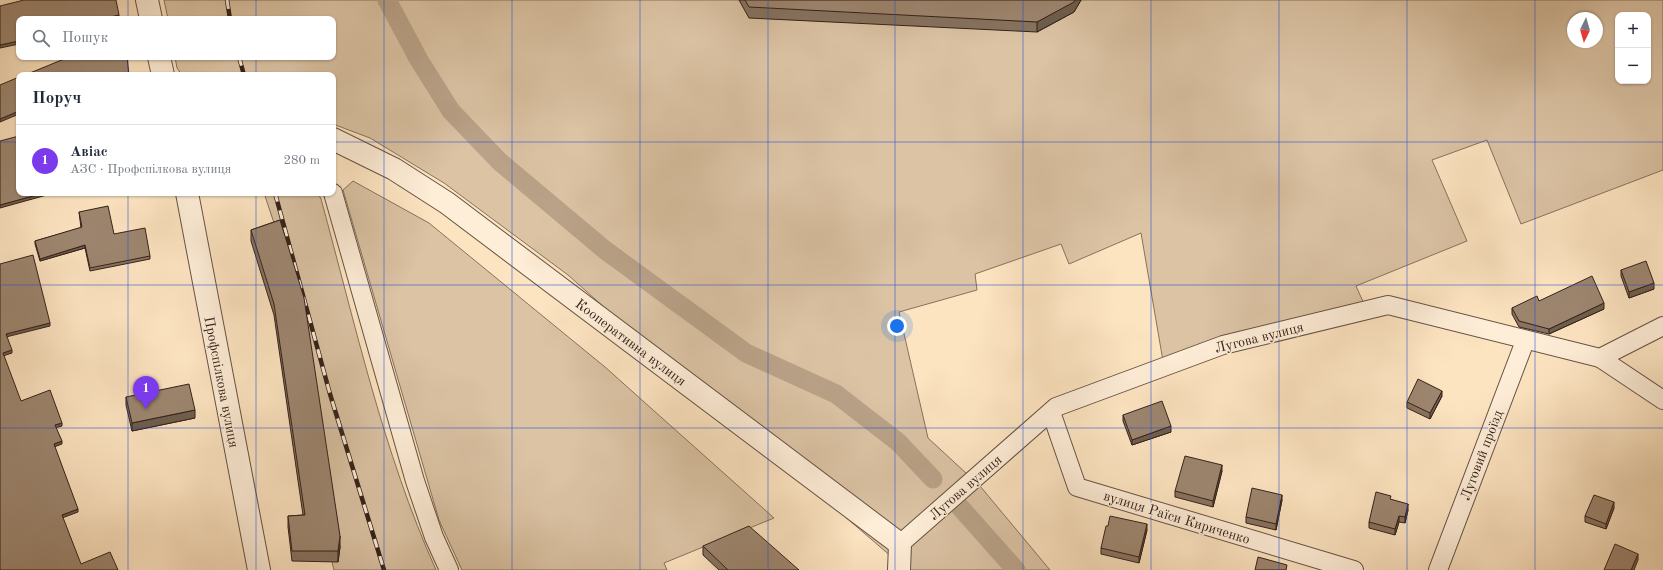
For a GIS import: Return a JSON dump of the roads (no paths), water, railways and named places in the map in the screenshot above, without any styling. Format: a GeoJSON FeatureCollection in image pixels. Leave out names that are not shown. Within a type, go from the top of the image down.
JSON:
{"type":"FeatureCollection","features":[{"type":"Feature","properties":{"kind":"street"},"geometry":{"type":"LineString","coordinates":[[147,0],[150,16]]}},
{"type":"Feature","properties":{"kind":"street"},"geometry":{"type":"LineString","coordinates":[[160,60],[162,72]]}},
{"type":"Feature","properties":{"kind":"street","name":"Кооперативна вулиця"},"geometry":{"type":"LineString","coordinates":[[336,140],[394,169],[447,203],[900,544]]}},
{"type":"Feature","properties":{"kind":"street","name":"Профспілкова вулиця"},"geometry":{"type":"LineString","coordinates":[[187,196],[259,570]]}},
{"type":"Feature","properties":{"kind":"street"},"geometry":{"type":"LineString","coordinates":[[334,196],[415,481],[434,537],[449,570]]}},
{"type":"Feature","properties":{"kind":"street","name":"Лугова вулиця"},"geometry":{"type":"LineString","coordinates":[[900,544],[1056,407],[1223,345],[1388,305],[1525,341],[1600,358]]}},
{"type":"Feature","properties":{"kind":"street"},"geometry":{"type":"LineString","coordinates":[[1663,326],[1600,358],[1663,400]]}},
{"type":"Feature","properties":{"kind":"street","name":"Луговий проїзд"},"geometry":{"type":"LineString","coordinates":[[1438,570],[1525,341]]}},
{"type":"Feature","properties":{"kind":"street","name":"вулиця Раїси Кириченко"},"geometry":{"type":"LineString","coordinates":[[1051,412],[1077,487],[1354,570]]}},
{"type":"Feature","properties":{"kind":"street"},"geometry":{"type":"LineString","coordinates":[[899,570],[900,544]]}},
{"type":"Feature","properties":{"kind":"waterway"},"geometry":{"type":"LineString","coordinates":[[387,0],[419,60],[451,111],[500,162],[605,250],[746,353],[836,394],[898,442],[933,479]]}},
{"type":"Feature","properties":{"kind":"waterway"},"geometry":{"type":"LineString","coordinates":[[959,506],[1016,570]]}},
{"type":"Feature","properties":{"kind":"railway"},"geometry":{"type":"LineString","coordinates":[[227,0],[230,16]]}},
{"type":"Feature","properties":{"kind":"railway"},"geometry":{"type":"LineString","coordinates":[[240,60],[243,72]]}},
{"type":"Feature","properties":{"kind":"railway"},"geometry":{"type":"LineString","coordinates":[[276,196],[330,394],[384,570]]}},
{"type":"Feature","properties":{"kind":"place","name":"Авіас"},"geometry":{"type":"Point","coordinates":[146,409]}}]}
